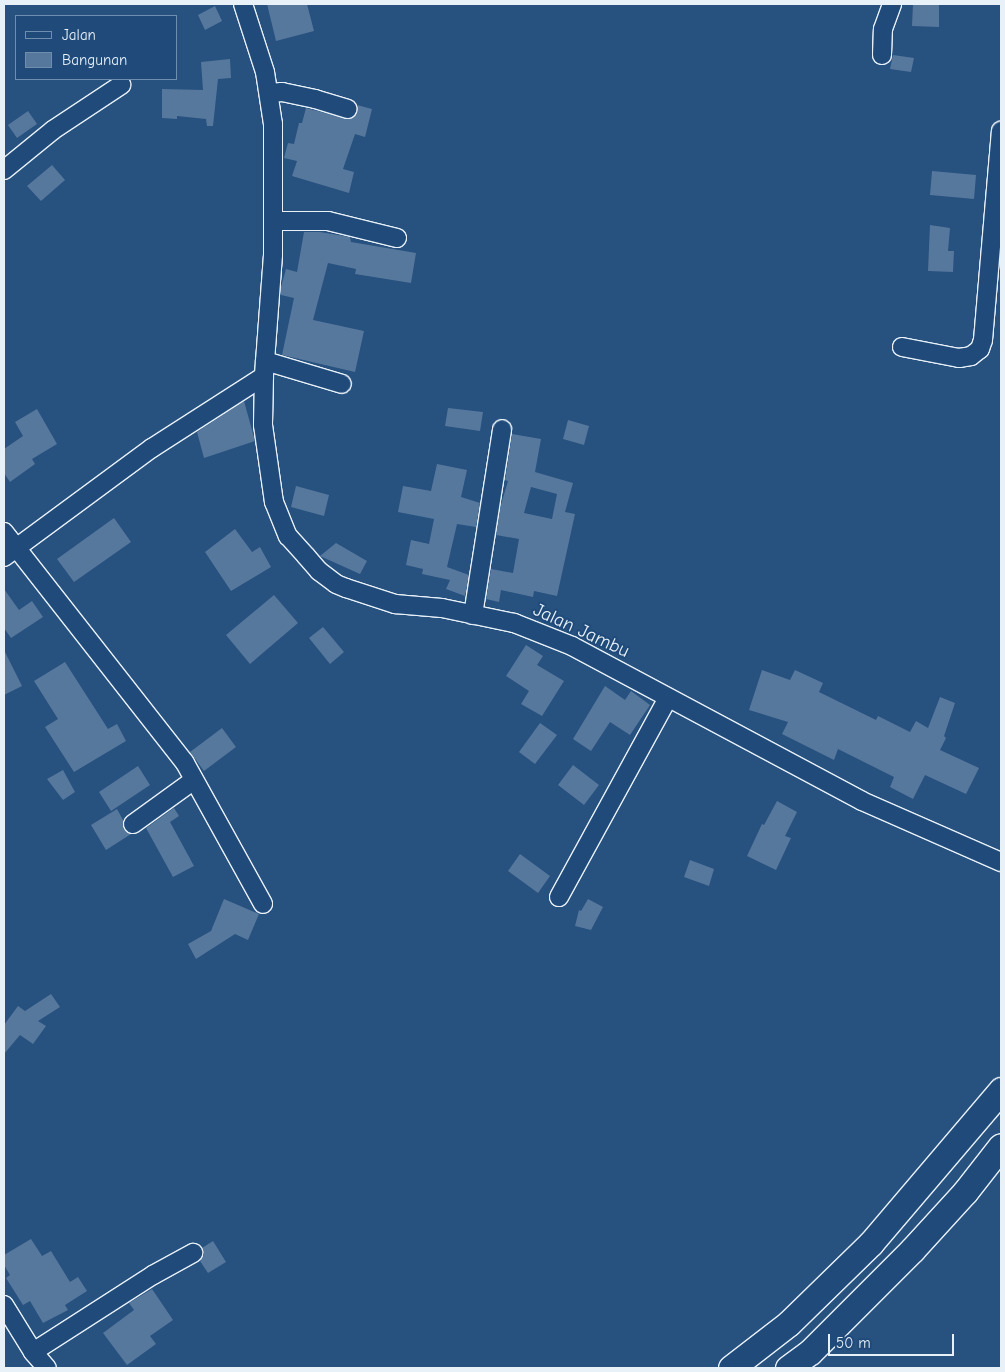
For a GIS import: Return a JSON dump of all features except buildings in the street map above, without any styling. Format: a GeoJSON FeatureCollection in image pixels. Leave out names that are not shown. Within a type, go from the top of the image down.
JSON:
{"type":"FeatureCollection","features":[{"type":"Feature","properties":{"kind":"highway"},"geometry":{"type":"LineString","coordinates":[[731,1368],[789,1323],[871,1243],[1001,1090]]}},
{"type":"Feature","properties":{"kind":"highway"},"geometry":{"type":"LineString","coordinates":[[788,1368],[810,1352],[912,1250],[965,1192],[1001,1146]]}},
{"type":"Feature","properties":{"kind":"street","name":"Jalan Jambu"},"geometry":{"type":"LineString","coordinates":[[243,4],[270,93],[273,124],[274,221],[263,425],[274,502],[288,536],[319,571],[336,584],[395,604],[442,608],[530,628],[572,646],[862,802],[1001,862]]}},
{"type":"Feature","properties":{"kind":"street"},"geometry":{"type":"LineString","coordinates":[[882,55],[883,29],[892,4]]}},
{"type":"Feature","properties":{"kind":"street"},"geometry":{"type":"LineString","coordinates":[[4,170],[53,130],[121,85]]}},
{"type":"Feature","properties":{"kind":"street"},"geometry":{"type":"LineString","coordinates":[[270,93],[282,92],[315,99],[347,109]]}},
{"type":"Feature","properties":{"kind":"street"},"geometry":{"type":"LineString","coordinates":[[902,347],[958,358],[970,356],[980,349],[983,340],[1001,131]]}},
{"type":"Feature","properties":{"kind":"street"},"geometry":{"type":"LineString","coordinates":[[274,221],[328,221],[396,238]]}},
{"type":"Feature","properties":{"kind":"street"},"geometry":{"type":"LineString","coordinates":[[10,553],[152,448],[265,368],[342,384]]}},
{"type":"Feature","properties":{"kind":"street"},"geometry":{"type":"LineString","coordinates":[[473,615],[502,429]]}},
{"type":"Feature","properties":{"kind":"street"},"geometry":{"type":"LineString","coordinates":[[4,532],[10,553],[185,763],[263,904]]}},
{"type":"Feature","properties":{"kind":"street"},"geometry":{"type":"LineString","coordinates":[[559,897],[668,698]]}},
{"type":"Feature","properties":{"kind":"street"},"geometry":{"type":"LineString","coordinates":[[133,824],[194,780]]}},
{"type":"Feature","properties":{"kind":"street"},"geometry":{"type":"LineString","coordinates":[[33,1352],[153,1275],[193,1253]]}},
{"type":"Feature","properties":{"kind":"street"},"geometry":{"type":"LineString","coordinates":[[4,1305],[33,1352],[47,1368]]}}]}
